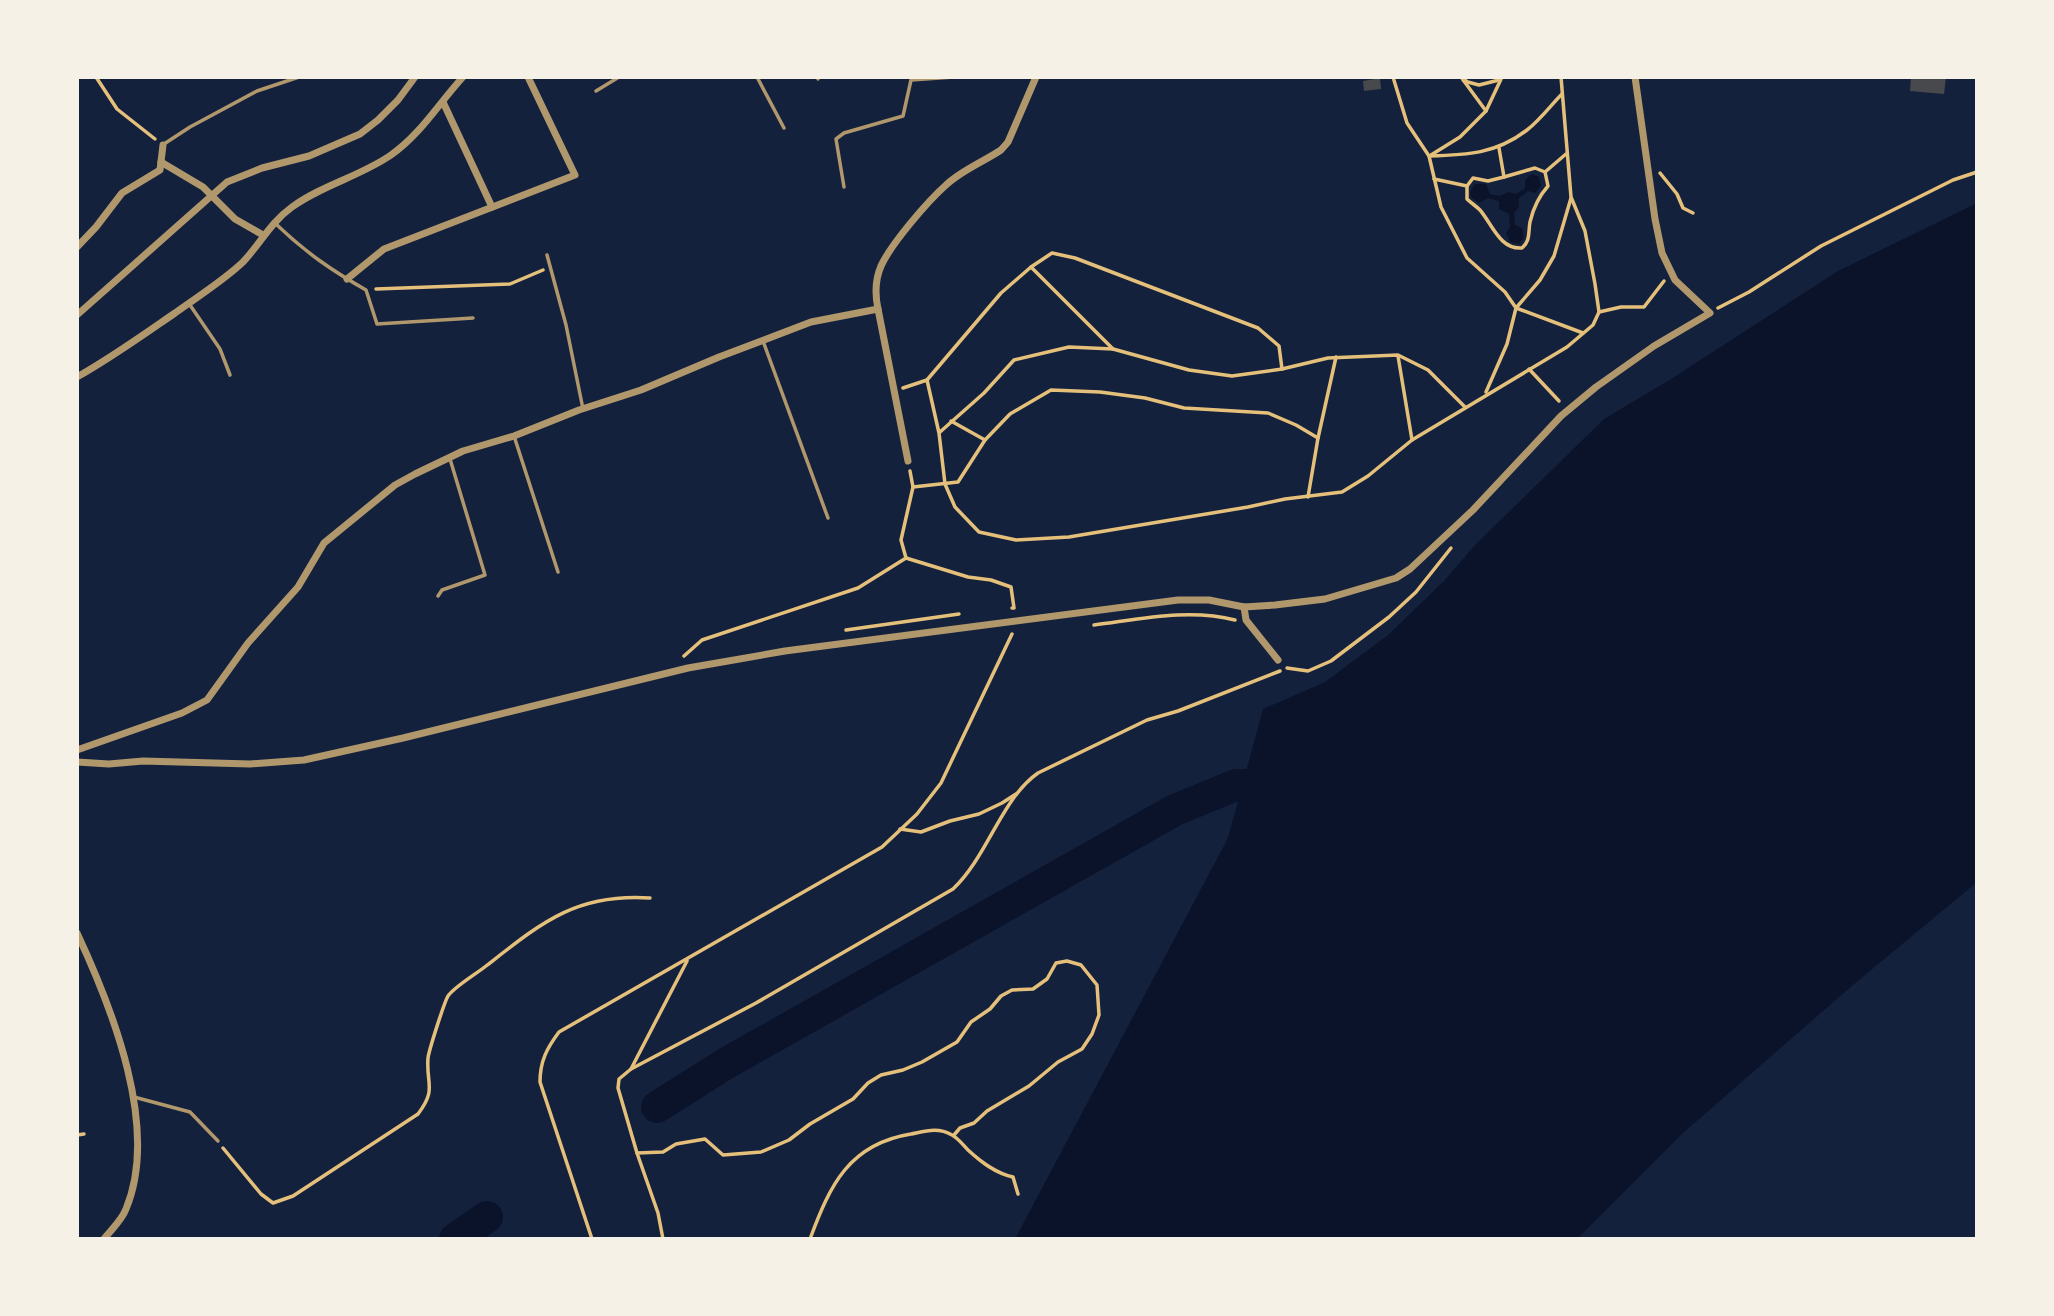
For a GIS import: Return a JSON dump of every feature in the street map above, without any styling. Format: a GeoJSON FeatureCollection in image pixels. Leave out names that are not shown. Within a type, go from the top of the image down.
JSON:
{"type":"FeatureCollection","features":[{"type":"Feature","properties":{"kind":"street"},"geometry":{"type":"LineString","coordinates":[[77,316],[227,182],[262,168],[289,163],[360,134],[398,100],[415,77]]}},
{"type":"Feature","properties":{"kind":"street"},"geometry":{"type":"LineString","coordinates":[[77,377],[188,303],[243,261],[275,222],[302,200],[388,157],[419,131],[463,77]]}},
{"type":"Feature","properties":{"kind":"street"},"geometry":{"type":"LineString","coordinates":[[348,279],[384,249],[575,175],[528,77]]}},
{"type":"Feature","properties":{"kind":"street"},"geometry":{"type":"LineString","coordinates":[[77,762],[250,764],[304,760],[669,673],[785,651],[1178,600],[1209,600],[1244,607],[1325,599],[1396,578],[1410,569],[1473,510],[1529,448],[1596,387],[1654,346],[1710,313],[1672,275],[1662,253],[1635,77]]}},
{"type":"Feature","properties":{"kind":"street"},"geometry":{"type":"LineString","coordinates":[[908,461],[875,296],[881,266],[910,225],[946,184],[1002,150],[1008,142],[1033,78]]}},
{"type":"Feature","properties":{"kind":"street"},"geometry":{"type":"LineString","coordinates":[[443,102],[492,207]]}},
{"type":"Feature","properties":{"kind":"street"},"geometry":{"type":"LineString","coordinates":[[77,247],[122,192],[160,170],[163,145]]}},
{"type":"Feature","properties":{"kind":"street"},"geometry":{"type":"LineString","coordinates":[[161,162],[203,187],[235,219],[263,235]]}},
{"type":"Feature","properties":{"kind":"street"},"geometry":{"type":"LineString","coordinates":[[77,750],[182,713],[207,700],[248,643],[298,587],[324,543],[395,485],[449,457],[641,390],[811,322],[878,309]]}},
{"type":"Feature","properties":{"kind":"street"},"geometry":{"type":"LineString","coordinates":[[1244,607],[1246,620],[1278,660]]}},
{"type":"Feature","properties":{"kind":"street"},"geometry":{"type":"LineString","coordinates":[[77,933],[97,976],[134,1097],[138,1160],[135,1182],[126,1211],[104,1239]]}},
{"type":"Feature","properties":{"kind":"lane"},"geometry":{"type":"LineString","coordinates":[[163,145],[190,127],[257,91],[299,77]]}},
{"type":"Feature","properties":{"kind":"lane"},"geometry":{"type":"LineString","coordinates":[[596,91],[619,77]]}},
{"type":"Feature","properties":{"kind":"lane"},"geometry":{"type":"LineString","coordinates":[[757,77],[784,128]]}},
{"type":"Feature","properties":{"kind":"lane"},"geometry":{"type":"LineString","coordinates":[[845,187],[836,139],[844,133],[904,116],[911,80],[954,77]]}},
{"type":"Feature","properties":{"kind":"lane"},"geometry":{"type":"LineString","coordinates":[[275,222],[325,267],[366,290],[377,324],[473,318]]}},
{"type":"Feature","properties":{"kind":"lane"},"geometry":{"type":"LineString","coordinates":[[547,256],[566,325],[583,409]]}},
{"type":"Feature","properties":{"kind":"lane"},"geometry":{"type":"LineString","coordinates":[[188,303],[220,349],[230,375]]}},
{"type":"Feature","properties":{"kind":"lane"},"geometry":{"type":"LineString","coordinates":[[763,341],[828,518]]}},
{"type":"Feature","properties":{"kind":"lane"},"geometry":{"type":"LineString","coordinates":[[514,436],[558,572]]}},
{"type":"Feature","properties":{"kind":"lane"},"geometry":{"type":"LineString","coordinates":[[438,596],[442,590],[485,575],[449,457]]}},
{"type":"Feature","properties":{"kind":"lane"},"geometry":{"type":"LineString","coordinates":[[134,1097],[190,1112],[218,1141]]}},
{"type":"Feature","properties":{"kind":"path"},"geometry":{"type":"LineString","coordinates":[[96,77],[117,109],[163,145]]}},
{"type":"Feature","properties":{"kind":"path"},"geometry":{"type":"LineString","coordinates":[[1392,77],[1406,123],[1429,156],[1441,207],[1467,258],[1505,292],[1516,308],[1583,334]]}},
{"type":"Feature","properties":{"kind":"path"},"geometry":{"type":"LineString","coordinates":[[927,380],[939,433],[945,484],[955,507],[979,532],[1016,540],[1069,537],[1284,499],[1342,492],[1368,476],[1412,440],[1567,347],[1594,325],[1599,312],[1585,231],[1571,197],[1561,77]]}},
{"type":"Feature","properties":{"kind":"path"},"geometry":{"type":"LineString","coordinates":[[1464,78],[1486,111]]}},
{"type":"Feature","properties":{"kind":"path"},"geometry":{"type":"LineString","coordinates":[[1464,78],[1479,85],[1501,78]]}},
{"type":"Feature","properties":{"kind":"path"},"geometry":{"type":"LineString","coordinates":[[1429,156],[1460,138],[1486,111],[1501,78]]}},
{"type":"Feature","properties":{"kind":"path"},"geometry":{"type":"LineString","coordinates":[[1429,156],[1467,155],[1499,148],[1529,129],[1562,94]]}},
{"type":"Feature","properties":{"kind":"path"},"geometry":{"type":"LineString","coordinates":[[1499,148],[1504,177]]}},
{"type":"Feature","properties":{"kind":"path"},"geometry":{"type":"LineString","coordinates":[[1545,172],[1566,154]]}},
{"type":"Feature","properties":{"kind":"path"},"geometry":{"type":"LineString","coordinates":[[1535,168],[1545,172],[1548,186],[1542,193],[1530,221],[1529,237],[1522,248],[1510,247],[1503,242],[1478,208],[1467,199],[1467,186],[1473,178],[1489,181],[1535,168]]}},
{"type":"Feature","properties":{"kind":"path"},"geometry":{"type":"LineString","coordinates":[[1648,173],[1659,172],[1677,194],[1683,208],[1693,213]]}},
{"type":"Feature","properties":{"kind":"path"},"geometry":{"type":"LineString","coordinates":[[1710,313],[1749,292],[1821,246],[1953,180],[1977,172]]}},
{"type":"Feature","properties":{"kind":"path"},"geometry":{"type":"LineString","coordinates":[[1434,178],[1467,186]]}},
{"type":"Feature","properties":{"kind":"path"},"geometry":{"type":"LineString","coordinates":[[1485,394],[1507,344],[1516,308],[1540,281],[1554,256],[1571,197]]}},
{"type":"Feature","properties":{"kind":"path"},"geometry":{"type":"LineString","coordinates":[[895,391],[927,380],[1002,293],[1031,267],[1052,253],[1075,258],[1258,328],[1279,346],[1282,369]]}},
{"type":"Feature","properties":{"kind":"path"},"geometry":{"type":"LineString","coordinates":[[366,290],[510,284],[550,267]]}},
{"type":"Feature","properties":{"kind":"path"},"geometry":{"type":"LineString","coordinates":[[1031,267],[1113,349]]}},
{"type":"Feature","properties":{"kind":"path"},"geometry":{"type":"LineString","coordinates":[[1599,312],[1621,307],[1644,307],[1662,282],[1672,275]]}},
{"type":"Feature","properties":{"kind":"path"},"geometry":{"type":"LineString","coordinates":[[939,433],[984,393],[1014,360],[1069,347],[1113,349],[1189,370],[1232,376],[1336,357],[1398,355],[1428,370],[1465,407]]}},
{"type":"Feature","properties":{"kind":"path"},"geometry":{"type":"LineString","coordinates":[[1398,355],[1412,440]]}},
{"type":"Feature","properties":{"kind":"path"},"geometry":{"type":"LineString","coordinates":[[1308,498],[1336,357]]}},
{"type":"Feature","properties":{"kind":"path"},"geometry":{"type":"LineString","coordinates":[[1529,369],[1568,411]]}},
{"type":"Feature","properties":{"kind":"path"},"geometry":{"type":"LineString","coordinates":[[913,487],[958,482],[985,440],[1010,414],[1051,390],[1100,392],[1145,398],[1184,408],[1268,413],[1318,438]]}},
{"type":"Feature","properties":{"kind":"path"},"geometry":{"type":"LineString","coordinates":[[951,421],[985,440]]}},
{"type":"Feature","properties":{"kind":"path"},"geometry":{"type":"LineString","coordinates":[[906,558],[901,540],[913,487],[908,461]]}},
{"type":"Feature","properties":{"kind":"path"},"geometry":{"type":"LineString","coordinates":[[900,829],[921,832],[979,814],[1002,803],[1038,774],[1147,720],[1178,712],[1225,691],[1279,673],[1284,667],[1294,671],[1308,671],[1331,661],[1389,617],[1416,592],[1456,541]]}},
{"type":"Feature","properties":{"kind":"path"},"geometry":{"type":"LineString","coordinates":[[669,673],[681,658],[702,640],[858,588],[906,558],[1011,587],[1014,608]]}},
{"type":"Feature","properties":{"kind":"path"},"geometry":{"type":"LineString","coordinates":[[1093,625],[1188,614],[1211,614],[1238,621],[1246,620]]}},
{"type":"Feature","properties":{"kind":"path"},"geometry":{"type":"LineString","coordinates":[[592,1239],[540,1082],[540,1066],[547,1049],[559,1032],[882,847],[916,814],[941,783],[1012,634],[999,636]]}},
{"type":"Feature","properties":{"kind":"path"},"geometry":{"type":"LineString","coordinates":[[663,1239],[658,1213],[636,1153],[618,1088],[619,1079],[631,1069],[756,1003],[953,889],[965,878],[986,847],[1017,792]]}},
{"type":"Feature","properties":{"kind":"path"},"geometry":{"type":"LineString","coordinates":[[218,1141],[261,1194],[273,1202],[293,1196],[418,1114],[428,1100],[431,1080],[428,1058],[448,996],[523,937],[568,909],[603,898],[650,898]]}},
{"type":"Feature","properties":{"kind":"path"},"geometry":{"type":"LineString","coordinates":[[631,1069],[688,958]]}},
{"type":"Feature","properties":{"kind":"path"},"geometry":{"type":"LineString","coordinates":[[636,1153],[663,1152],[676,1144],[705,1139],[723,1156],[774,1148],[843,1106],[874,1079],[922,1062],[957,1042],[971,1023],[990,1009],[1001,996],[1012,990],[1033,989],[1047,979],[1056,963],[1067,961],[1081,965],[1097,985],[1099,1015],[1093,1034],[1082,1049],[1058,1062],[1029,1086],[987,1111],[974,1123],[960,1128],[954,1135]]}},
{"type":"Feature","properties":{"kind":"path"},"geometry":{"type":"LineString","coordinates":[[810,1239],[830,1190],[842,1171],[856,1156],[892,1137],[936,1129],[954,1135],[968,1151],[999,1174],[1013,1177],[1018,1195]]}},
{"type":"Feature","properties":{"kind":"path"},"geometry":{"type":"LineString","coordinates":[[77,1135],[84,1134]]}},
{"type":"Feature","properties":{"kind":"water"},"geometry":{"type":"Polygon","coordinates":[[[1532,174],[1539,177],[1541,186],[1535,193],[1528,191],[1519,198],[1519,207],[1514,213],[1515,225],[1522,228],[1524,237],[1519,244],[1510,242],[1506,233],[1510,226],[1509,214],[1499,209],[1499,201],[1488,198],[1479,203],[1471,197],[1470,192],[1475,184],[1486,184],[1490,194],[1516,194],[1525,188],[1525,180],[1532,174]]]}},
{"type":"Feature","properties":{"kind":"water"},"geometry":{"type":"Polygon","coordinates":[[[1977,203],[1977,882],[1853,985],[1683,1133],[1577,1239],[1015,1239],[1228,838],[1263,709],[1325,682],[1388,635],[1444,581],[1475,545],[1604,419],[1838,271],[1977,203]]]}},
{"type":"Feature","properties":{"kind":"building"},"geometry":{"type":"Polygon","coordinates":[[[1911,77],[1946,77],[1944,94],[1910,91],[1911,77]]]}},
{"type":"Feature","properties":{"kind":"building"},"geometry":{"type":"Polygon","coordinates":[[[1380,78],[1381,89],[1364,91],[1363,81],[1380,78]]]}},
{"type":"Feature","properties":{"kind":"waterway"},"geometry":{"type":"LineString","coordinates":[[657,1107],[725,1064],[1175,810],[1236,785],[1286,785]]}},
{"type":"Feature","properties":{"kind":"waterway"},"geometry":{"type":"LineString","coordinates":[[455,1239],[487,1217]]}}]}
